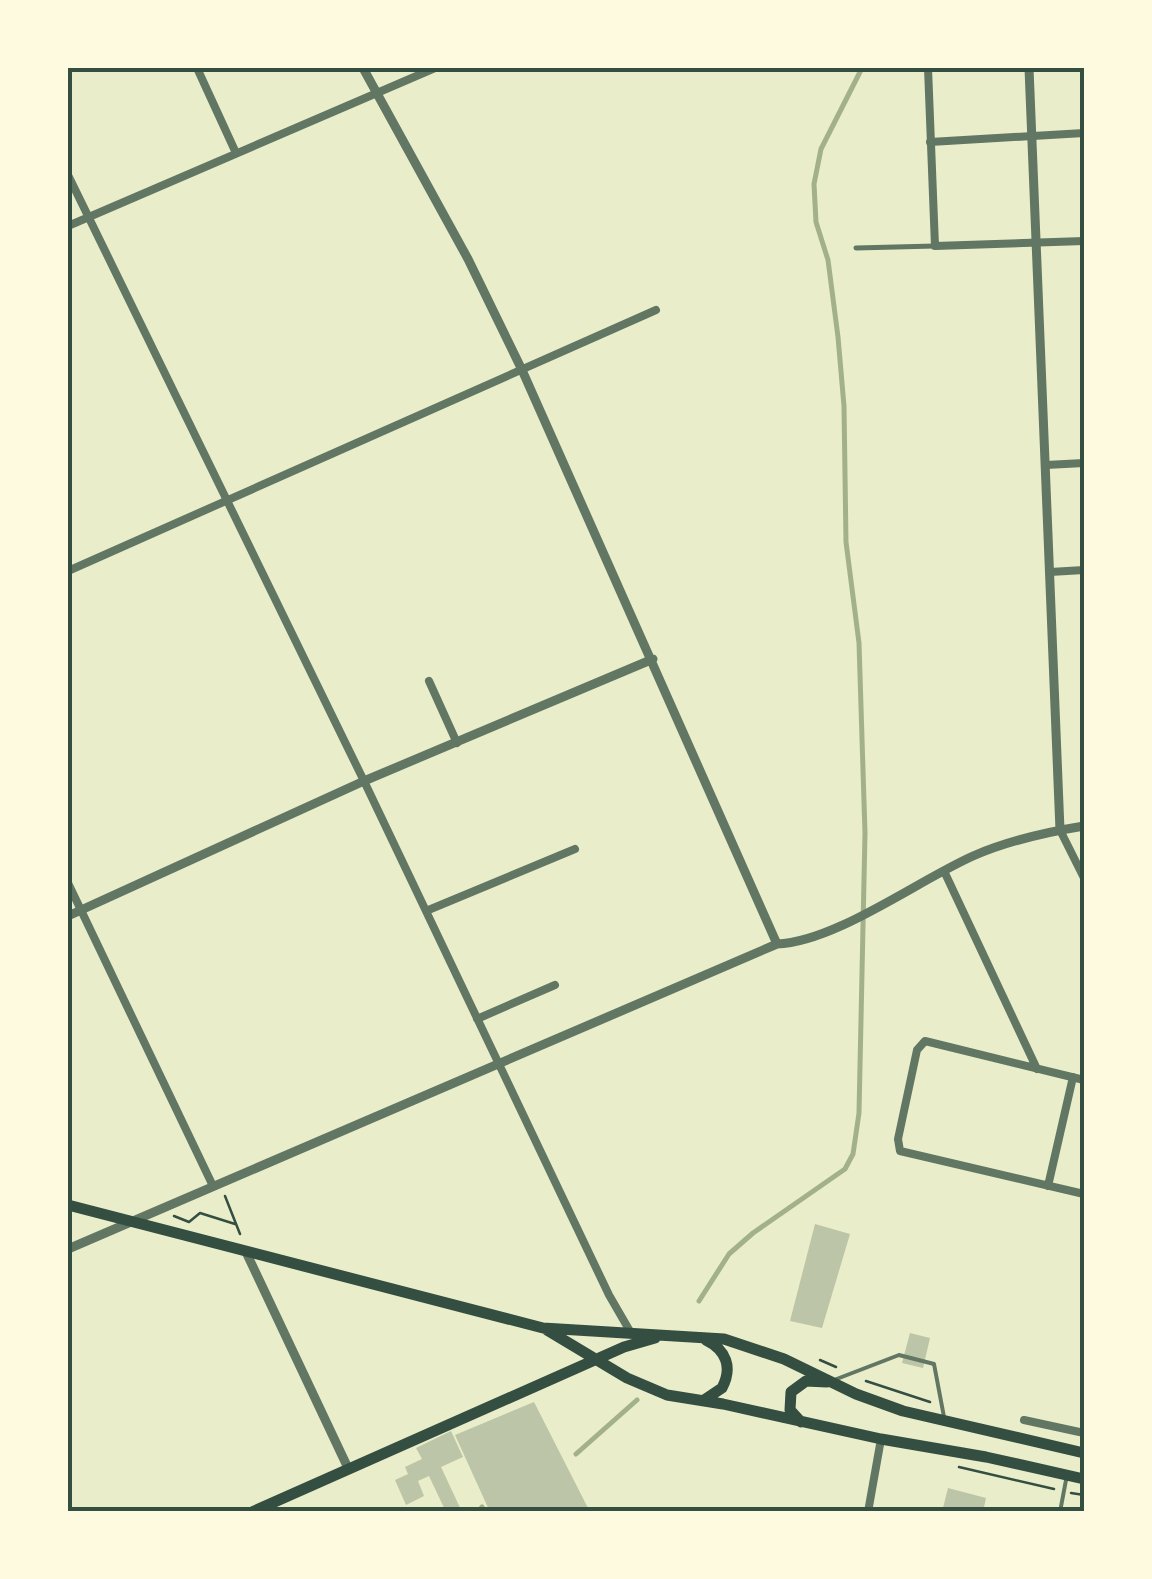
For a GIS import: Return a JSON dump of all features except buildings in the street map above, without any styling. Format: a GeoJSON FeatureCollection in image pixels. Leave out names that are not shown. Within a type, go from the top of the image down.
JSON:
{"type":"FeatureCollection","features":[{"type":"Feature","properties":{"kind":"main road"},"geometry":{"type":"LineString","coordinates":[[68,1205],[543,1328],[702,1338],[754,1347],[882,1404],[1084,1453]]}},
{"type":"Feature","properties":{"kind":"main road"},"geometry":{"type":"LineString","coordinates":[[543,1328],[644,1386],[667,1395],[975,1454],[1084,1480]]}},
{"type":"Feature","properties":{"kind":"main road"},"geometry":{"type":"LineString","coordinates":[[252,1512],[638,1342],[669,1336]]}},
{"type":"Feature","properties":{"kind":"main road"},"geometry":{"type":"LineString","coordinates":[[700,1400],[718,1393],[726,1382],[728,1368],[718,1347],[702,1338]]}},
{"type":"Feature","properties":{"kind":"main road"},"geometry":{"type":"LineString","coordinates":[[801,1422],[790,1410],[791,1392],[806,1382],[830,1382]]}},
{"type":"Feature","properties":{"kind":"street"},"geometry":{"type":"LineString","coordinates":[[197,68],[236,154]]}},
{"type":"Feature","properties":{"kind":"street"},"geometry":{"type":"LineString","coordinates":[[363,68],[468,259],[522,370],[777,944]]}},
{"type":"Feature","properties":{"kind":"street"},"geometry":{"type":"LineString","coordinates":[[68,226],[435,68]]}},
{"type":"Feature","properties":{"kind":"street"},"geometry":{"type":"LineString","coordinates":[[928,68],[934,246]]}},
{"type":"Feature","properties":{"kind":"street"},"geometry":{"type":"LineString","coordinates":[[1030,68],[1060,830],[1084,878]]}},
{"type":"Feature","properties":{"kind":"street"},"geometry":{"type":"LineString","coordinates":[[930,142],[1084,133]]}},
{"type":"Feature","properties":{"kind":"street"},"geometry":{"type":"LineString","coordinates":[[68,175],[609,1295],[632,1332]]}},
{"type":"Feature","properties":{"kind":"street"},"geometry":{"type":"LineString","coordinates":[[856,248],[1084,241]]}},
{"type":"Feature","properties":{"kind":"street"},"geometry":{"type":"LineString","coordinates":[[68,571],[656,310]]}},
{"type":"Feature","properties":{"kind":"street"},"geometry":{"type":"LineString","coordinates":[[1046,464],[1084,463]]}},
{"type":"Feature","properties":{"kind":"street"},"geometry":{"type":"LineString","coordinates":[[1050,572],[1084,570]]}},
{"type":"Feature","properties":{"kind":"street"},"geometry":{"type":"LineString","coordinates":[[68,916],[364,781],[653,659]]}},
{"type":"Feature","properties":{"kind":"street"},"geometry":{"type":"LineString","coordinates":[[429,681],[457,743]]}},
{"type":"Feature","properties":{"kind":"street"},"geometry":{"type":"LineString","coordinates":[[68,1249],[777,944],[810,938],[974,856],[1084,826]]}},
{"type":"Feature","properties":{"kind":"street"},"geometry":{"type":"LineString","coordinates":[[426,912],[575,849]]}},
{"type":"Feature","properties":{"kind":"street"},"geometry":{"type":"LineString","coordinates":[[944,871],[1038,1069]]}},
{"type":"Feature","properties":{"kind":"street"},"geometry":{"type":"LineString","coordinates":[[68,883],[213,1186]]}},
{"type":"Feature","properties":{"kind":"street"},"geometry":{"type":"LineString","coordinates":[[476,1020],[555,985]]}},
{"type":"Feature","properties":{"kind":"street"},"geometry":{"type":"LineString","coordinates":[[1084,1080],[925,1041],[917,1050],[898,1140],[900,1151],[1084,1194]]}},
{"type":"Feature","properties":{"kind":"street"},"geometry":{"type":"LineString","coordinates":[[1048,1186],[1072,1077]]}},
{"type":"Feature","properties":{"kind":"street"},"geometry":{"type":"LineString","coordinates":[[248,1253],[348,1468]]}},
{"type":"Feature","properties":{"kind":"street"},"geometry":{"type":"LineString","coordinates":[[1024,1420],[1084,1433]]}},
{"type":"Feature","properties":{"kind":"street"},"geometry":{"type":"LineString","coordinates":[[1042,1443],[1050,1426]]}},
{"type":"Feature","properties":{"kind":"street"},"geometry":{"type":"LineString","coordinates":[[868,1512],[881,1439]]}},
{"type":"Feature","properties":{"kind":"lane"},"geometry":{"type":"LineString","coordinates":[[830,1382],[899,1355],[934,1364],[946,1422]]}},
{"type":"Feature","properties":{"kind":"lane"},"geometry":{"type":"LineString","coordinates":[[1060,1512],[1068,1475]]}},
{"type":"Feature","properties":{"kind":"path"},"geometry":{"type":"LineString","coordinates":[[224,1200],[248,1253]]}},
{"type":"Feature","properties":{"kind":"path"},"geometry":{"type":"LineString","coordinates":[[174,1216],[189,1222],[200,1213],[235,1224]]}},
{"type":"Feature","properties":{"kind":"waterway"},"geometry":{"type":"LineString","coordinates":[[699,1301],[729,1254],[845,1169],[853,1154],[859,1113],[865,833],[859,643],[846,542],[844,406],[838,337],[828,260],[816,222],[814,184],[821,149],[862,68]]}},
{"type":"Feature","properties":{"kind":"waterway"},"geometry":{"type":"LineString","coordinates":[[576,1454],[637,1400]]}},
{"type":"Feature","properties":{"kind":"waterway"},"geometry":{"type":"LineString","coordinates":[[478,1512],[482,1507]]}}]}
